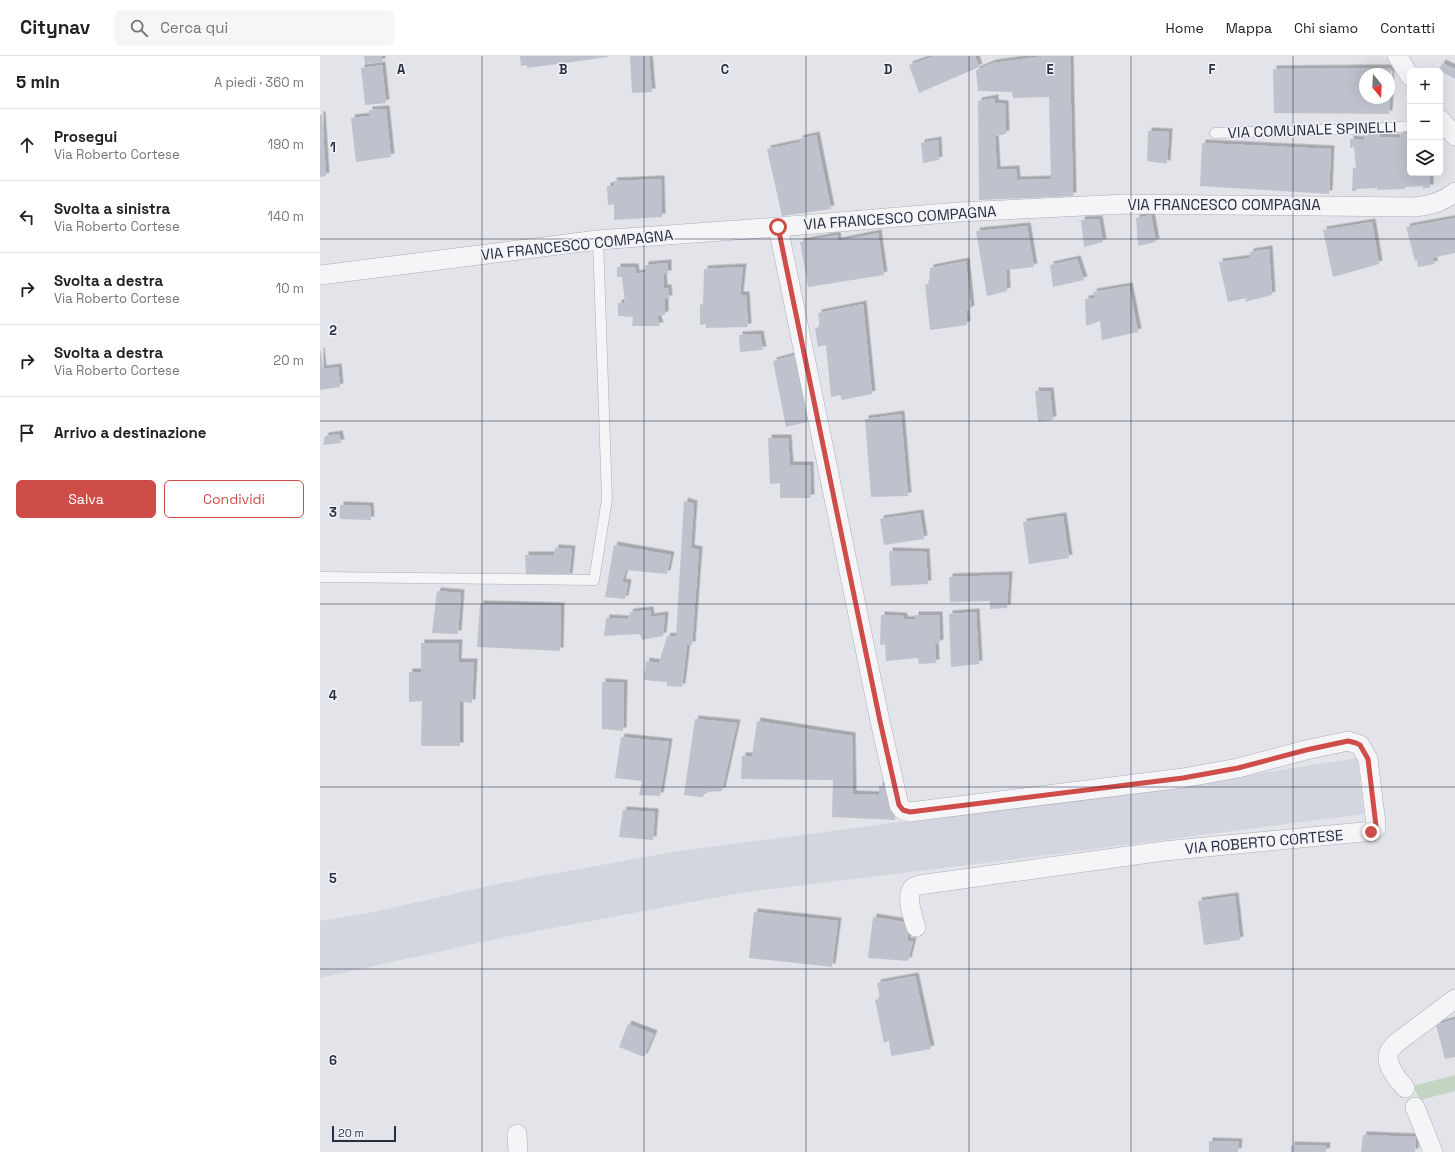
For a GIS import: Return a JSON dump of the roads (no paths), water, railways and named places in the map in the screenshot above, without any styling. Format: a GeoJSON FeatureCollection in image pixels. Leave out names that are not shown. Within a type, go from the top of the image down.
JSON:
{"type":"FeatureCollection","features":[{"type":"Feature","properties":{"kind":"street"},"geometry":{"type":"LineString","coordinates":[[1397,56],[1407,71]]}},
{"type":"Feature","properties":{"kind":"street"},"geometry":{"type":"LineString","coordinates":[[1443,122],[1455,136]]}},
{"type":"Feature","properties":{"kind":"street","name":"VIA FRANCESCO COMPAGNA"},"geometry":{"type":"LineString","coordinates":[[320,275],[598,240],[959,212],[1125,204],[1415,207],[1433,204],[1447,199],[1455,192]]}},
{"type":"Feature","properties":{"kind":"street","name":"VIA ROBERTO CORTESE"},"geometry":{"type":"LineString","coordinates":[[778,227],[880,721],[899,805],[903,810],[910,812],[1183,778],[1238,768],[1306,750],[1348,741],[1360,745],[1368,759],[1376,824],[1376,828],[1373,831],[1164,851],[919,885],[912,888],[909,893],[909,899],[916,927]]}},
{"type":"Feature","properties":{"kind":"street"},"geometry":{"type":"LineString","coordinates":[[1405,1088],[1394,1073],[1388,1059],[1389,1052],[1395,1044],[1455,999]]}},
{"type":"Feature","properties":{"kind":"street"},"geometry":{"type":"LineString","coordinates":[[1415,1107],[1433,1152]]}},
{"type":"Feature","properties":{"kind":"lane","name":"VIA COMUNALE SPINELLI"},"geometry":{"type":"LineString","coordinates":[[1215,133],[1407,126]]}},
{"type":"Feature","properties":{"kind":"lane"},"geometry":{"type":"LineString","coordinates":[[320,577],[594,580],[607,499],[598,240]]}}]}
